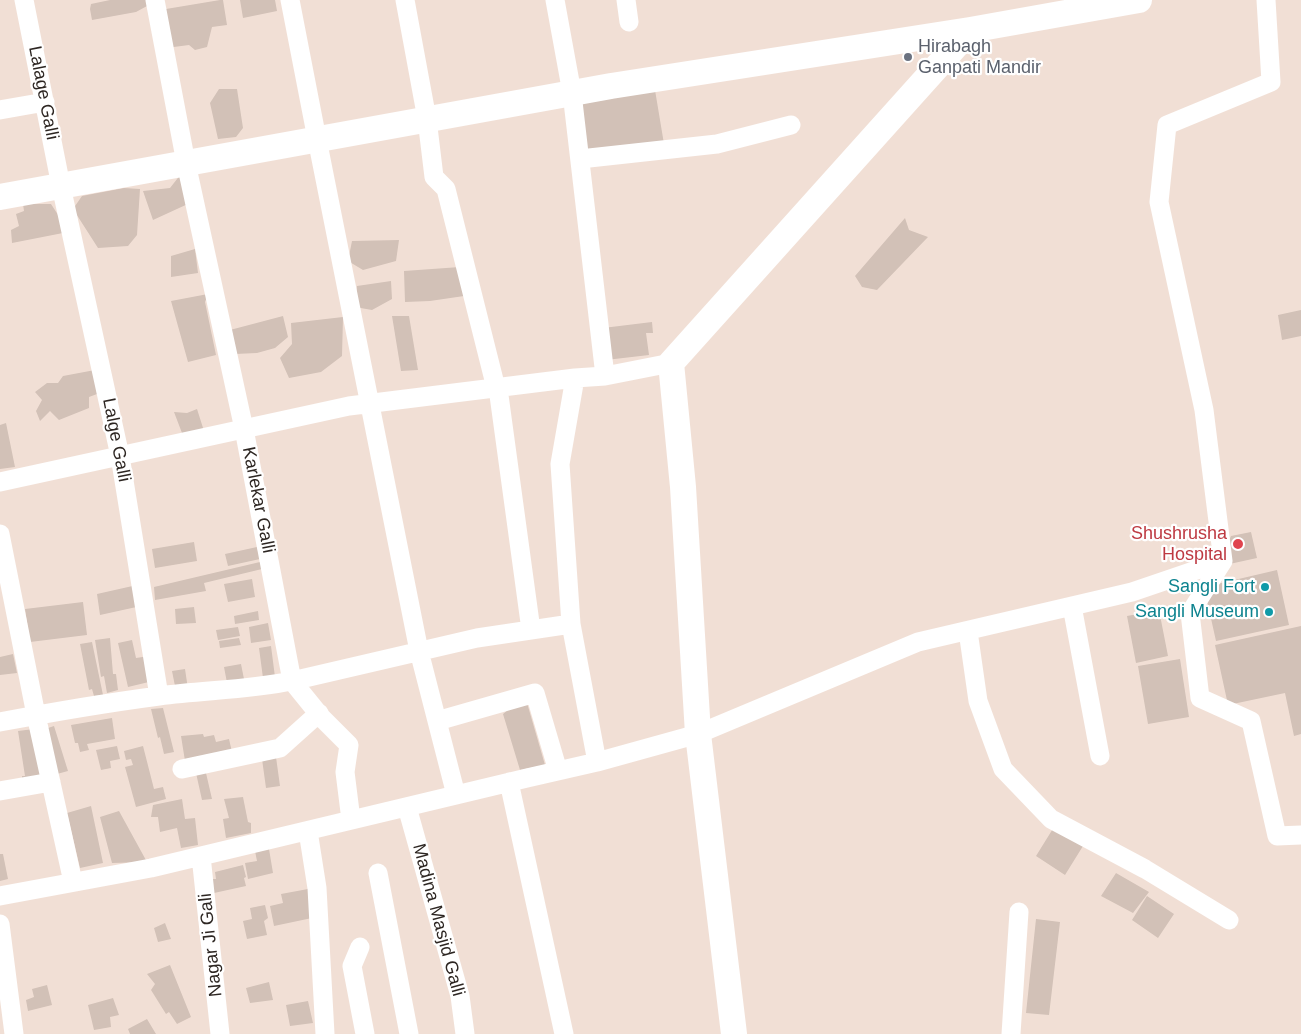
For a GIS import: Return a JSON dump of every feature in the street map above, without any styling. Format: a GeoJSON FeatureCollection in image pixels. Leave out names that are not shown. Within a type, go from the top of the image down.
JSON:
{"type":"FeatureCollection","features":[{"type":"Feature","properties":{"kind":"street","name":"Lalage Galli"},"geometry":{"type":"LineString","coordinates":[[24,0],[61,186]]}},
{"type":"Feature","properties":{"kind":"street","name":"Karlekar Galli"},"geometry":{"type":"LineString","coordinates":[[155,0],[186,163],[244,430],[292,681],[349,745],[345,772],[351,820]]}},
{"type":"Feature","properties":{"kind":"street"},"geometry":{"type":"LineString","coordinates":[[290,0],[419,651],[456,795]]}},
{"type":"Feature","properties":{"kind":"street"},"geometry":{"type":"LineString","coordinates":[[405,0],[434,177],[446,189],[497,388],[531,630]]}},
{"type":"Feature","properties":{"kind":"street"},"geometry":{"type":"LineString","coordinates":[[555,0],[572,93],[606,376]]}},
{"type":"Feature","properties":{"kind":"street"},"geometry":{"type":"LineString","coordinates":[[626,0],[629,22]]}},
{"type":"Feature","properties":{"kind":"street"},"geometry":{"type":"LineString","coordinates":[[0,197],[572,93],[970,30],[1140,0]]}},
{"type":"Feature","properties":{"kind":"street"},"geometry":{"type":"LineString","coordinates":[[1266,0],[1271,82],[1167,126],[1159,202],[1204,410],[1223,561],[1190,613],[1200,698],[1251,721],[1277,836],[1301,835]]}},
{"type":"Feature","properties":{"kind":"street"},"geometry":{"type":"LineString","coordinates":[[0,482],[349,406],[575,378],[606,376],[671,363],[970,30]]}},
{"type":"Feature","properties":{"kind":"street"},"geometry":{"type":"LineString","coordinates":[[0,110],[44,102]]}},
{"type":"Feature","properties":{"kind":"street"},"geometry":{"type":"LineString","coordinates":[[580,159],[717,144],[791,125]]}},
{"type":"Feature","properties":{"kind":"street","name":"Lalge Galli"},"geometry":{"type":"LineString","coordinates":[[61,186],[120,456],[159,696]]}},
{"type":"Feature","properties":{"kind":"street"},"geometry":{"type":"LineString","coordinates":[[671,363],[683,487],[698,734],[734,1034]]}},
{"type":"Feature","properties":{"kind":"street"},"geometry":{"type":"LineString","coordinates":[[575,378],[560,464],[571,624],[596,762]]}},
{"type":"Feature","properties":{"kind":"street"},"geometry":{"type":"LineString","coordinates":[[0,534],[36,715],[73,882]]}},
{"type":"Feature","properties":{"kind":"street"},"geometry":{"type":"LineString","coordinates":[[0,896],[151,868],[596,762],[698,734],[918,642],[1132,592],[1223,561]]}},
{"type":"Feature","properties":{"kind":"street"},"geometry":{"type":"LineString","coordinates":[[1072,606],[1100,756]]}},
{"type":"Feature","properties":{"kind":"street"},"geometry":{"type":"LineString","coordinates":[[0,722],[159,696],[264,687],[477,638],[571,624]]}},
{"type":"Feature","properties":{"kind":"street"},"geometry":{"type":"LineString","coordinates":[[968,630],[978,701],[1003,769],[1051,819],[1145,869],[1229,920]]}},
{"type":"Feature","properties":{"kind":"street"},"geometry":{"type":"LineString","coordinates":[[437,721],[535,694],[558,771]]}},
{"type":"Feature","properties":{"kind":"street"},"geometry":{"type":"LineString","coordinates":[[182,768],[280,748],[319,713]]}},
{"type":"Feature","properties":{"kind":"street"},"geometry":{"type":"LineString","coordinates":[[0,791],[51,782]]}},
{"type":"Feature","properties":{"kind":"street"},"geometry":{"type":"LineString","coordinates":[[509,782],[564,1034]]}},
{"type":"Feature","properties":{"kind":"street","name":"Madina Masjid Galli"},"geometry":{"type":"LineString","coordinates":[[407,807],[460,996],[465,1034]]}},
{"type":"Feature","properties":{"kind":"street"},"geometry":{"type":"LineString","coordinates":[[308,831],[317,888],[324,1034]]}},
{"type":"Feature","properties":{"kind":"street","name":"Nagar Ji Gali"},"geometry":{"type":"LineString","coordinates":[[201,856],[220,1034]]}},
{"type":"Feature","properties":{"kind":"street"},"geometry":{"type":"LineString","coordinates":[[378,873],[410,1034]]}},
{"type":"Feature","properties":{"kind":"street"},"geometry":{"type":"LineString","coordinates":[[1011,1034],[1019,912]]}},
{"type":"Feature","properties":{"kind":"street"},"geometry":{"type":"LineString","coordinates":[[0,924],[14,1034]]}},
{"type":"Feature","properties":{"kind":"street"},"geometry":{"type":"LineString","coordinates":[[360,947],[352,966],[366,1034]]}},
{"type":"Feature","properties":{"kind":"building"},"geometry":{"type":"Polygon","coordinates":[[[110,0],[146,0],[147,6],[136,12],[92,20],[91,4],[110,0]]]}},
{"type":"Feature","properties":{"kind":"building"},"geometry":{"type":"Polygon","coordinates":[[[223,0],[227,25],[212,27],[207,47],[195,50],[189,45],[166,48],[160,10],[223,0]]]}},
{"type":"Feature","properties":{"kind":"building"},"geometry":{"type":"Polygon","coordinates":[[[240,0],[275,0],[277,11],[243,18],[240,0]]]}},
{"type":"Feature","properties":{"kind":"building"},"geometry":{"type":"Polygon","coordinates":[[[219,89],[237,89],[243,128],[236,137],[218,139],[210,103],[219,89]]]}},
{"type":"Feature","properties":{"kind":"building"},"geometry":{"type":"Polygon","coordinates":[[[655,90],[664,144],[588,156],[580,102],[655,90]]]}},
{"type":"Feature","properties":{"kind":"building"},"geometry":{"type":"Polygon","coordinates":[[[181,174],[190,203],[153,220],[143,191],[170,188],[181,174]]]}},
{"type":"Feature","properties":{"kind":"building"},"geometry":{"type":"Polygon","coordinates":[[[124,188],[140,189],[137,235],[128,246],[98,248],[73,209],[82,196],[124,188]]]}},
{"type":"Feature","properties":{"kind":"building"},"geometry":{"type":"Polygon","coordinates":[[[23,204],[51,204],[62,221],[63,233],[12,243],[11,230],[19,226],[16,214],[24,211],[23,204]]]}},
{"type":"Feature","properties":{"kind":"building"},"geometry":{"type":"Polygon","coordinates":[[[905,218],[909,230],[928,237],[877,290],[862,287],[855,276],[905,218]]]}},
{"type":"Feature","properties":{"kind":"building"},"geometry":{"type":"Polygon","coordinates":[[[399,240],[396,261],[363,270],[348,261],[352,241],[399,240]]]}},
{"type":"Feature","properties":{"kind":"building"},"geometry":{"type":"Polygon","coordinates":[[[195,249],[198,273],[171,277],[171,256],[195,249]]]}},
{"type":"Feature","properties":{"kind":"building"},"geometry":{"type":"Polygon","coordinates":[[[460,267],[464,296],[430,301],[405,302],[404,271],[460,267]]]}},
{"type":"Feature","properties":{"kind":"building"},"geometry":{"type":"Polygon","coordinates":[[[391,281],[392,299],[372,310],[355,307],[357,286],[391,281]]]}},
{"type":"Feature","properties":{"kind":"building"},"geometry":{"type":"Polygon","coordinates":[[[208,294],[205,302],[216,355],[188,362],[171,301],[208,294]]]}},
{"type":"Feature","properties":{"kind":"building"},"geometry":{"type":"Polygon","coordinates":[[[1301,310],[1301,336],[1282,340],[1278,315],[1301,310]]]}},
{"type":"Feature","properties":{"kind":"building"},"geometry":{"type":"Polygon","coordinates":[[[283,316],[288,337],[275,348],[257,353],[235,354],[230,330],[283,316]]]}},
{"type":"Feature","properties":{"kind":"building"},"geometry":{"type":"Polygon","coordinates":[[[392,316],[409,316],[418,370],[401,371],[392,316]]]}},
{"type":"Feature","properties":{"kind":"building"},"geometry":{"type":"Polygon","coordinates":[[[343,317],[342,356],[321,372],[289,378],[280,358],[292,344],[291,323],[343,317]]]}},
{"type":"Feature","properties":{"kind":"building"},"geometry":{"type":"Polygon","coordinates":[[[652,322],[653,333],[646,333],[649,355],[606,360],[603,328],[652,322]]]}},
{"type":"Feature","properties":{"kind":"building"},"geometry":{"type":"Polygon","coordinates":[[[95,370],[97,394],[89,397],[89,408],[59,420],[50,411],[40,421],[36,411],[42,400],[35,392],[47,383],[58,383],[63,376],[95,370]]]}},
{"type":"Feature","properties":{"kind":"building"},"geometry":{"type":"Polygon","coordinates":[[[197,409],[204,431],[182,433],[174,412],[187,413],[197,409]]]}},
{"type":"Feature","properties":{"kind":"building"},"geometry":{"type":"Polygon","coordinates":[[[6,423],[15,467],[0,469],[0,425],[6,423]]]}},
{"type":"Feature","properties":{"kind":"building"},"geometry":{"type":"Polygon","coordinates":[[[1251,532],[1257,558],[1225,565],[1227,545],[1231,536],[1251,532]]]}},
{"type":"Feature","properties":{"kind":"building"},"geometry":{"type":"Polygon","coordinates":[[[194,542],[197,561],[155,568],[152,549],[194,542]]]}},
{"type":"Feature","properties":{"kind":"building"},"geometry":{"type":"Polygon","coordinates":[[[257,547],[260,559],[228,566],[225,554],[257,547]]]}},
{"type":"Feature","properties":{"kind":"building"},"geometry":{"type":"Polygon","coordinates":[[[260,562],[262,569],[204,583],[206,591],[155,600],[154,587],[260,562]]]}},
{"type":"Feature","properties":{"kind":"building"},"geometry":{"type":"Polygon","coordinates":[[[1277,570],[1289,625],[1216,641],[1206,596],[1213,585],[1277,570]]]}},
{"type":"Feature","properties":{"kind":"building"},"geometry":{"type":"Polygon","coordinates":[[[252,579],[255,597],[228,602],[224,584],[252,579]]]}},
{"type":"Feature","properties":{"kind":"building"},"geometry":{"type":"Polygon","coordinates":[[[137,585],[141,606],[100,615],[97,594],[137,585]]]}},
{"type":"Feature","properties":{"kind":"building"},"geometry":{"type":"Polygon","coordinates":[[[83,602],[87,635],[30,642],[25,609],[83,602]]]}},
{"type":"Feature","properties":{"kind":"building"},"geometry":{"type":"Polygon","coordinates":[[[194,607],[196,623],[176,624],[175,609],[194,607]]]}},
{"type":"Feature","properties":{"kind":"building"},"geometry":{"type":"Polygon","coordinates":[[[1159,610],[1168,656],[1136,663],[1127,616],[1159,610]]]}},
{"type":"Feature","properties":{"kind":"building"},"geometry":{"type":"Polygon","coordinates":[[[258,611],[259,620],[235,624],[234,616],[258,611]]]}},
{"type":"Feature","properties":{"kind":"building"},"geometry":{"type":"Polygon","coordinates":[[[268,623],[271,640],[251,643],[249,627],[268,623]]]}},
{"type":"Feature","properties":{"kind":"building"},"geometry":{"type":"Polygon","coordinates":[[[1301,626],[1301,734],[1294,736],[1285,693],[1228,705],[1215,645],[1301,626]]]}},
{"type":"Feature","properties":{"kind":"building"},"geometry":{"type":"Polygon","coordinates":[[[238,627],[240,636],[218,640],[216,630],[238,627]]]}},
{"type":"Feature","properties":{"kind":"building"},"geometry":{"type":"Polygon","coordinates":[[[110,638],[113,674],[116,674],[118,690],[107,693],[104,676],[101,677],[95,640],[110,638]]]}},
{"type":"Feature","properties":{"kind":"building"},"geometry":{"type":"Polygon","coordinates":[[[239,638],[241,645],[220,648],[219,641],[239,638]]]}},
{"type":"Feature","properties":{"kind":"building"},"geometry":{"type":"Polygon","coordinates":[[[132,640],[136,658],[149,656],[153,681],[128,687],[118,643],[132,640]]]}},
{"type":"Feature","properties":{"kind":"building"},"geometry":{"type":"Polygon","coordinates":[[[92,642],[103,695],[94,696],[92,689],[89,690],[80,644],[92,642]]]}},
{"type":"Feature","properties":{"kind":"building"},"geometry":{"type":"Polygon","coordinates":[[[271,646],[275,677],[263,678],[259,648],[271,646]]]}},
{"type":"Feature","properties":{"kind":"building"},"geometry":{"type":"Polygon","coordinates":[[[13,654],[17,673],[0,675],[0,657],[13,654]]]}},
{"type":"Feature","properties":{"kind":"building"},"geometry":{"type":"Polygon","coordinates":[[[1180,659],[1189,717],[1148,724],[1138,666],[1180,659]]]}},
{"type":"Feature","properties":{"kind":"building"},"geometry":{"type":"Polygon","coordinates":[[[241,664],[245,684],[228,688],[224,667],[241,664]]]}},
{"type":"Feature","properties":{"kind":"building"},"geometry":{"type":"Polygon","coordinates":[[[185,669],[188,689],[176,691],[172,671],[185,669]]]}},
{"type":"Feature","properties":{"kind":"building"},"geometry":{"type":"Polygon","coordinates":[[[525,696],[545,765],[520,770],[503,714],[525,696]]]}},
{"type":"Feature","properties":{"kind":"building"},"geometry":{"type":"Polygon","coordinates":[[[163,708],[174,752],[164,754],[151,709],[163,708]]]}},
{"type":"Feature","properties":{"kind":"building"},"geometry":{"type":"Polygon","coordinates":[[[112,718],[115,739],[87,744],[89,750],[80,752],[78,743],[75,743],[71,725],[112,718]]]}},
{"type":"Feature","properties":{"kind":"building"},"geometry":{"type":"Polygon","coordinates":[[[54,726],[68,771],[57,774],[45,729],[54,726]]]}},
{"type":"Feature","properties":{"kind":"building"},"geometry":{"type":"Polygon","coordinates":[[[34,729],[41,780],[22,784],[22,776],[25,776],[18,731],[34,729]]]}},
{"type":"Feature","properties":{"kind":"building"},"geometry":{"type":"Polygon","coordinates":[[[203,734],[204,737],[214,735],[216,742],[229,739],[232,752],[185,761],[181,736],[203,734]]]}},
{"type":"Feature","properties":{"kind":"building"},"geometry":{"type":"Polygon","coordinates":[[[117,746],[120,759],[110,761],[111,768],[101,770],[96,750],[117,746]]]}},
{"type":"Feature","properties":{"kind":"building"},"geometry":{"type":"Polygon","coordinates":[[[143,746],[154,789],[163,787],[166,799],[136,807],[125,767],[133,765],[131,759],[126,760],[124,751],[143,746]]]}},
{"type":"Feature","properties":{"kind":"building"},"geometry":{"type":"Polygon","coordinates":[[[276,757],[280,786],[266,788],[262,759],[276,757]]]}},
{"type":"Feature","properties":{"kind":"building"},"geometry":{"type":"Polygon","coordinates":[[[196,773],[206,773],[212,799],[202,800],[196,773]]]}},
{"type":"Feature","properties":{"kind":"building"},"geometry":{"type":"Polygon","coordinates":[[[243,797],[248,822],[251,823],[251,833],[226,838],[223,819],[229,818],[224,799],[243,797]]]}},
{"type":"Feature","properties":{"kind":"building"},"geometry":{"type":"Polygon","coordinates":[[[182,799],[185,819],[195,818],[198,845],[181,848],[177,828],[160,832],[158,817],[151,817],[153,805],[182,799]]]}},
{"type":"Feature","properties":{"kind":"building"},"geometry":{"type":"Polygon","coordinates":[[[91,806],[103,863],[80,868],[67,813],[91,806]]]}},
{"type":"Feature","properties":{"kind":"building"},"geometry":{"type":"Polygon","coordinates":[[[119,811],[147,862],[112,863],[100,817],[119,811]]]}},
{"type":"Feature","properties":{"kind":"building"},"geometry":{"type":"Polygon","coordinates":[[[1054,827],[1083,846],[1065,875],[1036,856],[1054,827]]]}},
{"type":"Feature","properties":{"kind":"building"},"geometry":{"type":"Polygon","coordinates":[[[269,849],[273,873],[248,879],[245,863],[257,861],[255,851],[269,849]]]}},
{"type":"Feature","properties":{"kind":"building"},"geometry":{"type":"Polygon","coordinates":[[[0,854],[3,854],[8,879],[0,881],[0,854]]]}},
{"type":"Feature","properties":{"kind":"building"},"geometry":{"type":"Polygon","coordinates":[[[243,865],[246,886],[214,893],[211,879],[216,879],[215,872],[243,865]]]}},
{"type":"Feature","properties":{"kind":"building"},"geometry":{"type":"Polygon","coordinates":[[[1116,873],[1149,892],[1133,913],[1101,896],[1116,873]]]}},
{"type":"Feature","properties":{"kind":"building"},"geometry":{"type":"Polygon","coordinates":[[[308,889],[312,918],[274,926],[270,906],[283,903],[281,894],[308,889]]]}},
{"type":"Feature","properties":{"kind":"building"},"geometry":{"type":"Polygon","coordinates":[[[1147,896],[1174,914],[1158,938],[1132,920],[1147,896]]]}},
{"type":"Feature","properties":{"kind":"building"},"geometry":{"type":"Polygon","coordinates":[[[265,905],[268,918],[264,921],[267,935],[247,939],[243,921],[252,919],[250,908],[265,905]]]}},
{"type":"Feature","properties":{"kind":"building"},"geometry":{"type":"Polygon","coordinates":[[[1036,919],[1060,922],[1049,1015],[1026,1013],[1036,919]]]}},
{"type":"Feature","properties":{"kind":"building"},"geometry":{"type":"Polygon","coordinates":[[[165,923],[171,939],[158,942],[154,928],[165,923]]]}},
{"type":"Feature","properties":{"kind":"building"},"geometry":{"type":"Polygon","coordinates":[[[170,965],[191,1017],[177,1024],[169,1012],[166,1014],[151,990],[155,984],[147,974],[170,965]]]}},
{"type":"Feature","properties":{"kind":"building"},"geometry":{"type":"Polygon","coordinates":[[[269,982],[273,1000],[250,1003],[246,988],[269,982]]]}},
{"type":"Feature","properties":{"kind":"building"},"geometry":{"type":"Polygon","coordinates":[[[47,985],[52,1005],[28,1011],[26,1000],[34,997],[32,989],[47,985]]]}},
{"type":"Feature","properties":{"kind":"building"},"geometry":{"type":"Polygon","coordinates":[[[113,998],[119,1015],[110,1017],[111,1027],[94,1030],[88,1005],[113,998]]]}},
{"type":"Feature","properties":{"kind":"building"},"geometry":{"type":"Polygon","coordinates":[[[308,1001],[313,1023],[290,1026],[286,1005],[308,1001]]]}},
{"type":"Feature","properties":{"kind":"building"},"geometry":{"type":"Polygon","coordinates":[[[147,1019],[156,1034],[130,1034],[128,1029],[147,1019]]]}},
{"type":"Feature","properties":{"kind":"place","name":"Hirabagh Ganpati Mandir"},"geometry":{"type":"Point","coordinates":[908,57]}},
{"type":"Feature","properties":{"kind":"place","name":"Shushrusha Hospital"},"geometry":{"type":"Point","coordinates":[1238,544]}},
{"type":"Feature","properties":{"kind":"place","name":"Sangli Fort"},"geometry":{"type":"Point","coordinates":[1265,587]}},
{"type":"Feature","properties":{"kind":"place","name":"Sangli Museum"},"geometry":{"type":"Point","coordinates":[1269,612]}}]}
